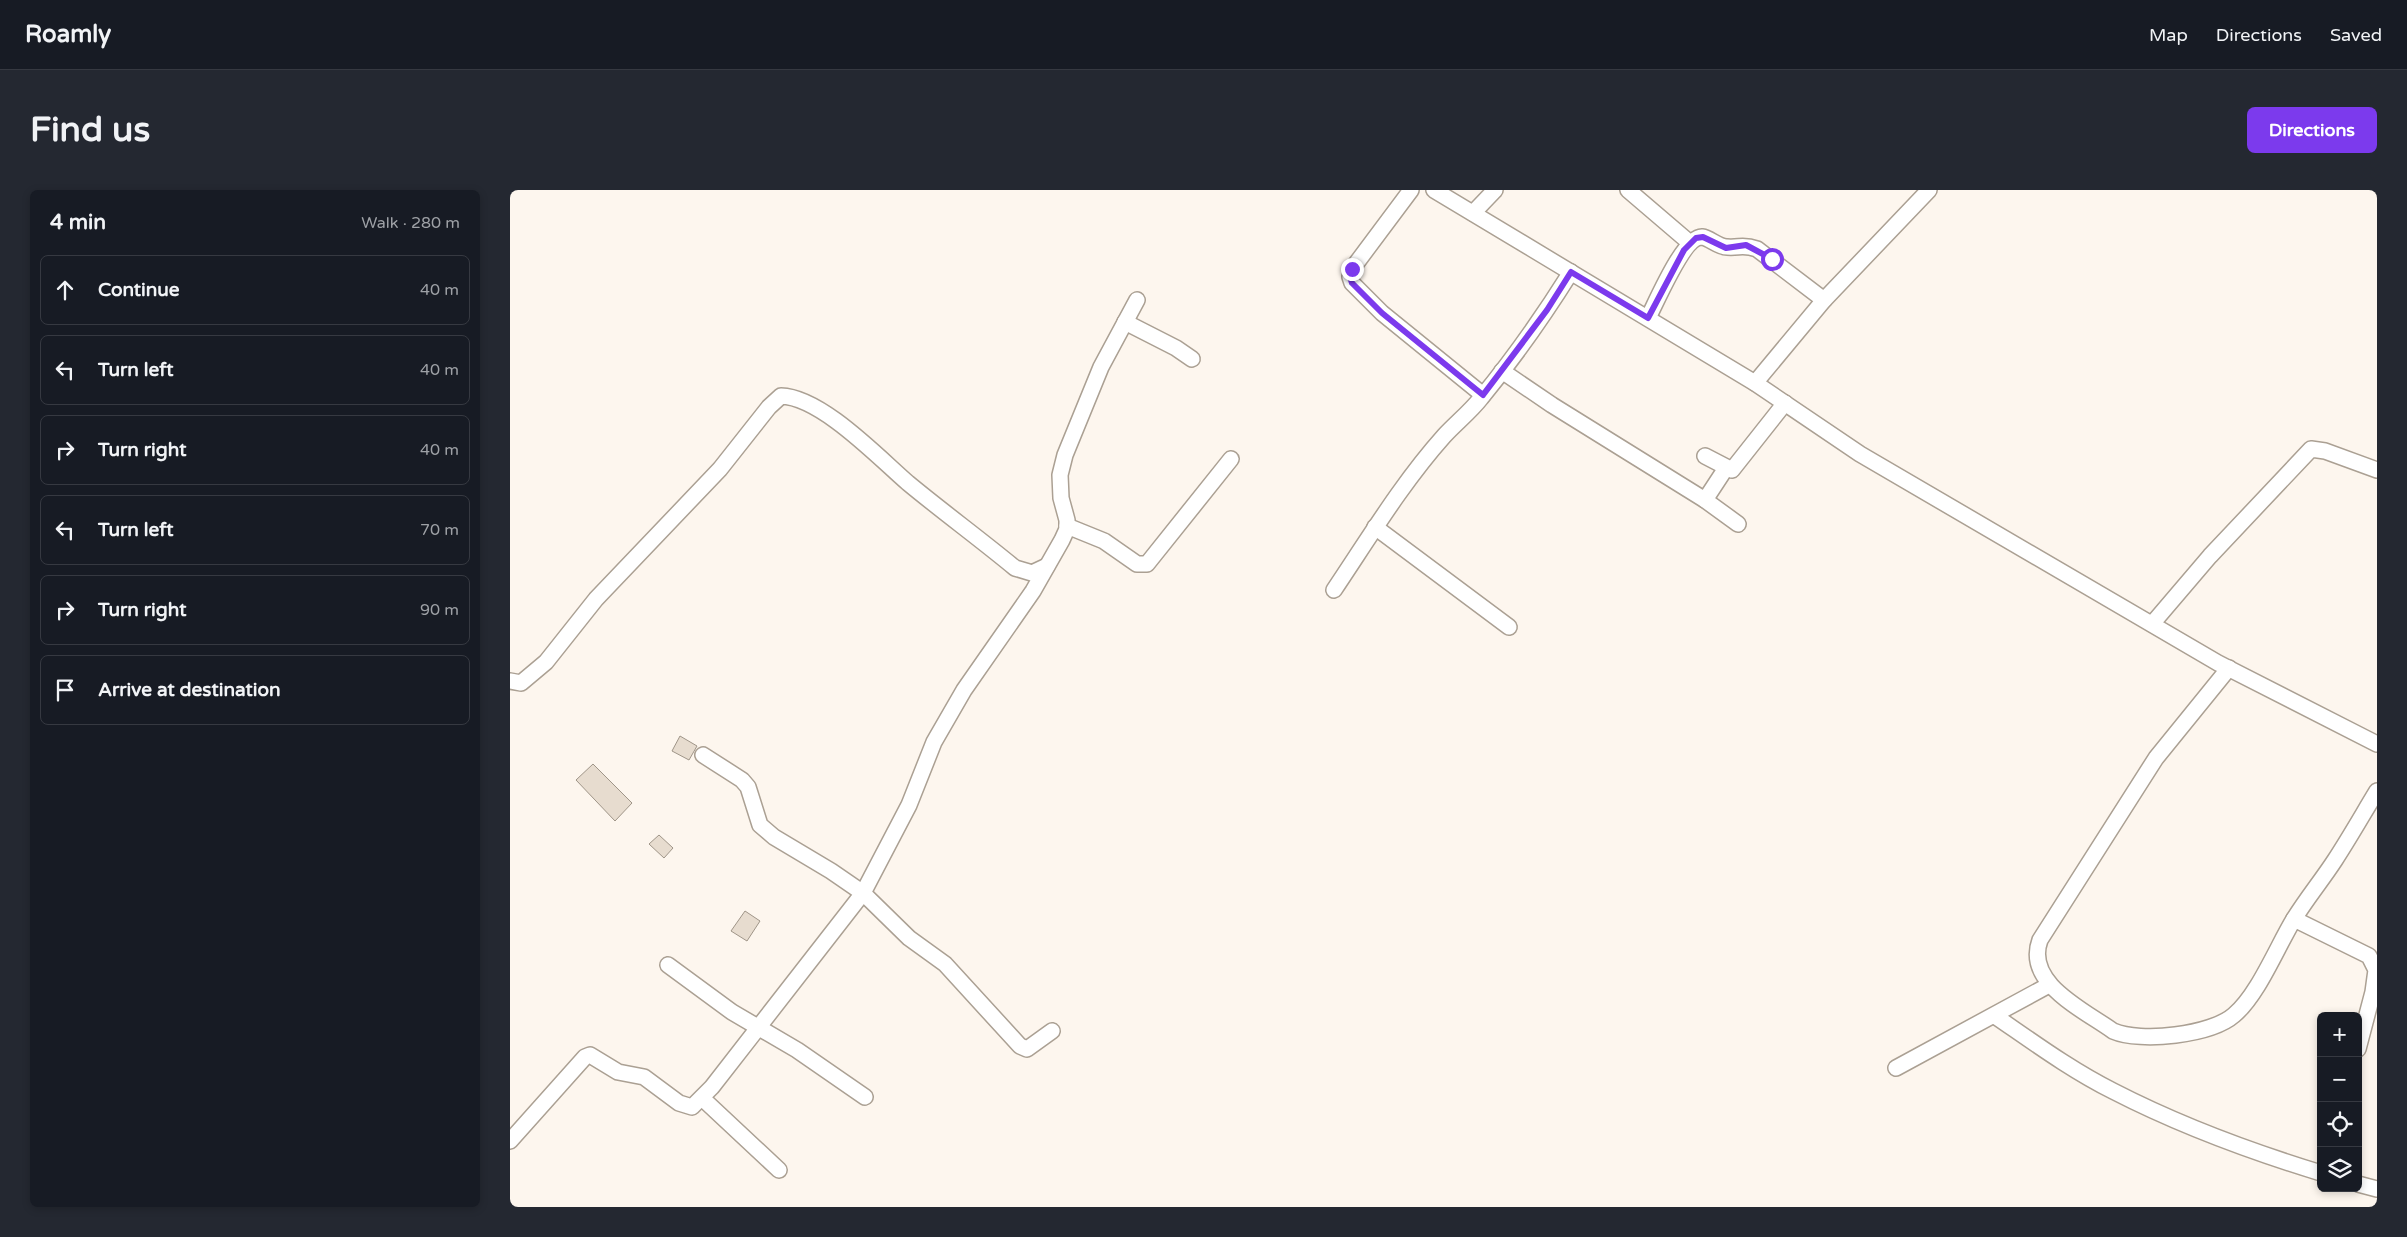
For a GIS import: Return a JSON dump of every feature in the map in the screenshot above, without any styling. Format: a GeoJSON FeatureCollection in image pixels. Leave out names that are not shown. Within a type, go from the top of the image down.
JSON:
{"type":"FeatureCollection","features":[{"type":"Feature","properties":{"kind":"street"},"geometry":{"type":"LineString","coordinates":[[1410,190],[1352,269],[1350,277],[1352,283],[1382,313],[1483,395]]}},
{"type":"Feature","properties":{"kind":"street"},"geometry":{"type":"LineString","coordinates":[[1434,190],[1755,383],[1860,454],[2229,668],[2377,744]]}},
{"type":"Feature","properties":{"kind":"street"},"geometry":{"type":"LineString","coordinates":[[1473,213],[1495,190]]}},
{"type":"Feature","properties":{"kind":"street"},"geometry":{"type":"LineString","coordinates":[[1628,190],[1690,243]]}},
{"type":"Feature","properties":{"kind":"street"},"geometry":{"type":"LineString","coordinates":[[1755,383],[1824,300],[1929,190]]}},
{"type":"Feature","properties":{"kind":"street"},"geometry":{"type":"LineString","coordinates":[[1648,318],[1690,243],[1703,237],[1726,248],[1746,245],[1757,249],[1824,300]]}},
{"type":"Feature","properties":{"kind":"street"},"geometry":{"type":"LineString","coordinates":[[1334,590],[1375,527],[1444,436],[1483,395],[1502,371],[1547,310],[1571,272]]}},
{"type":"Feature","properties":{"kind":"street"},"geometry":{"type":"LineString","coordinates":[[510,1141],[585,1057],[590,1055],[618,1072],[644,1077],[686,1107],[692,1107],[702,1098],[758,1029],[863,893],[909,806],[934,742],[964,690],[1047,566],[1062,540],[1067,526],[1061,498],[1060,475],[1065,455],[1101,367],[1137,300]]}},
{"type":"Feature","properties":{"kind":"street"},"geometry":{"type":"LineString","coordinates":[[1125,322],[1176,348],[1192,359]]}},
{"type":"Feature","properties":{"kind":"street"},"geometry":{"type":"LineString","coordinates":[[1502,371],[1552,405],[1705,500],[1738,524]]}},
{"type":"Feature","properties":{"kind":"street"},"geometry":{"type":"LineString","coordinates":[[510,681],[521,683],[546,662],[596,599],[720,469],[769,407],[781,396],[801,399],[846,427],[908,483],[1015,568],[1032,573],[1047,566]]}},
{"type":"Feature","properties":{"kind":"street"},"geometry":{"type":"LineString","coordinates":[[1705,456],[1732,470],[1785,403]]}},
{"type":"Feature","properties":{"kind":"street"},"geometry":{"type":"LineString","coordinates":[[2152,624],[2210,556],[2312,449],[2325,451],[2377,470]]}},
{"type":"Feature","properties":{"kind":"street"},"geometry":{"type":"LineString","coordinates":[[1067,526],[1104,541],[1137,564],[1147,564],[1231,459]]}},
{"type":"Feature","properties":{"kind":"street"},"geometry":{"type":"LineString","coordinates":[[1705,500],[1726,468]]}},
{"type":"Feature","properties":{"kind":"street"},"geometry":{"type":"LineString","coordinates":[[1375,527],[1509,627]]}},
{"type":"Feature","properties":{"kind":"street"},"geometry":{"type":"LineString","coordinates":[[2229,668],[2156,758],[2040,940],[2036,951],[2036,960],[2049,985],[2122,1035],[2149,1037],[2211,1029],[2226,1022],[2241,1009],[2294,919],[2335,860],[2377,792]]}},
{"type":"Feature","properties":{"kind":"street"},"geometry":{"type":"LineString","coordinates":[[704,755],[742,780],[748,787],[760,825],[774,837],[831,871],[863,893],[909,938],[945,964],[1020,1046],[1027,1049],[1052,1031]]}},
{"type":"Feature","properties":{"kind":"street"},"geometry":{"type":"LineString","coordinates":[[2294,919],[2369,956],[2376,970],[2373,992],[2362,1034]]}},
{"type":"Feature","properties":{"kind":"street"},"geometry":{"type":"LineString","coordinates":[[668,965],[758,1029],[805,1055],[865,1097]]}},
{"type":"Feature","properties":{"kind":"street"},"geometry":{"type":"LineString","coordinates":[[1896,1068],[2049,985]]}},
{"type":"Feature","properties":{"kind":"street"},"geometry":{"type":"LineString","coordinates":[[1995,1016],[2057,1059],[2120,1095],[2220,1139],[2317,1170]]}},
{"type":"Feature","properties":{"kind":"street"},"geometry":{"type":"LineString","coordinates":[[702,1098],[779,1170]]}},
{"type":"Feature","properties":{"kind":"street"},"geometry":{"type":"LineString","coordinates":[[2362,1185],[2377,1189]]}},
{"type":"Feature","properties":{"kind":"building"},"geometry":{"type":"Polygon","coordinates":[[[680,736],[697,746],[689,760],[672,751],[680,736]]]}},
{"type":"Feature","properties":{"kind":"building"},"geometry":{"type":"Polygon","coordinates":[[[593,764],[632,803],[615,821],[576,780],[593,764]]]}},
{"type":"Feature","properties":{"kind":"building"},"geometry":{"type":"Polygon","coordinates":[[[659,835],[673,848],[664,858],[649,844],[659,835]]]}},
{"type":"Feature","properties":{"kind":"building"},"geometry":{"type":"Polygon","coordinates":[[[745,911],[760,921],[747,941],[731,931],[745,911]]]}},
{"type":"Feature","properties":{"kind":"route"},"geometry":{"type":"LineString","coordinates":[[1352,269],[1350,277],[1352,283],[1382,313],[1483,395],[1547,310],[1571,272],[1648,318],[1684,250],[1696,238],[1703,237],[1726,248],[1746,245],[1757,249],[1772,259]]}}]}
